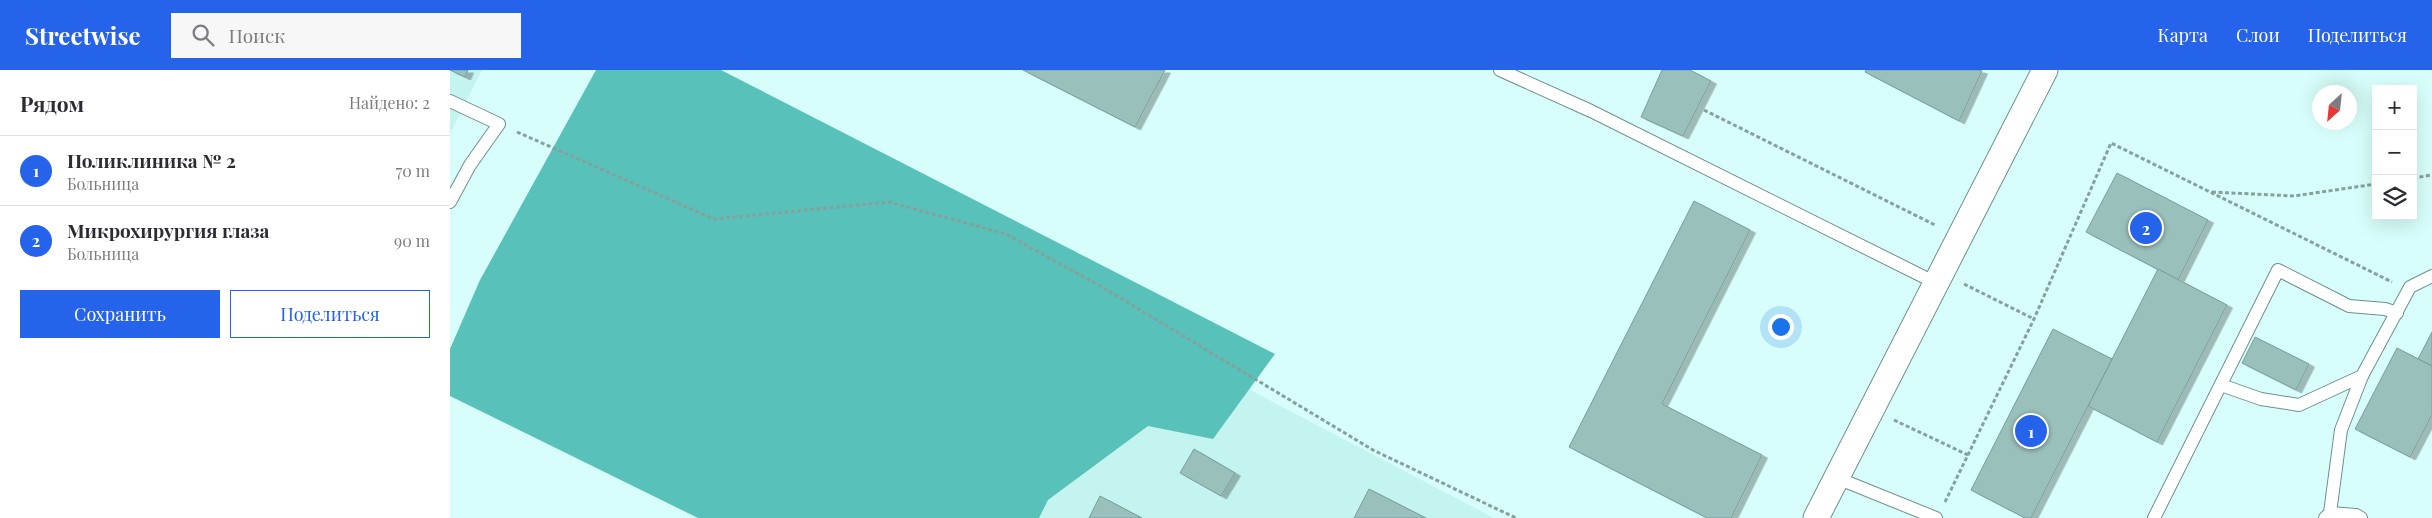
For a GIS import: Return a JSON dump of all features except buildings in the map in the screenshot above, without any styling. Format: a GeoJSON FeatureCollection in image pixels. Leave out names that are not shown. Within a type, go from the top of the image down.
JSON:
{"type":"FeatureCollection","features":[{"type":"Feature","properties":{"kind":"street"},"geometry":{"type":"LineString","coordinates":[[1816,518],[1939,278],[1958,236],[2045,70]]}},
{"type":"Feature","properties":{"kind":"lane"},"geometry":{"type":"LineString","coordinates":[[1500,70],[1591,110],[1939,278]]}},
{"type":"Feature","properties":{"kind":"lane"},"geometry":{"type":"LineString","coordinates":[[450,101],[499,124],[470,165],[450,202]]}},
{"type":"Feature","properties":{"kind":"lane"},"geometry":{"type":"LineString","coordinates":[[2154,518],[2278,270],[2349,306],[2385,309],[2397,313]]}},
{"type":"Feature","properties":{"kind":"lane"},"geometry":{"type":"LineString","coordinates":[[2361,518],[2328,516],[2342,430],[2362,376],[2410,287],[2432,276]]}},
{"type":"Feature","properties":{"kind":"lane"},"geometry":{"type":"LineString","coordinates":[[2221,385],[2261,399],[2299,404],[2362,376]]}},
{"type":"Feature","properties":{"kind":"lane"},"geometry":{"type":"LineString","coordinates":[[1837,478],[1938,514]]}},
{"type":"Feature","properties":{"kind":"path"},"geometry":{"type":"LineString","coordinates":[[1704,110],[1958,236]]}},
{"type":"Feature","properties":{"kind":"path"},"geometry":{"type":"LineString","coordinates":[[499,124],[714,219],[889,202],[1006,234],[1102,287],[1373,450],[1516,518]]}},
{"type":"Feature","properties":{"kind":"path"},"geometry":{"type":"LineString","coordinates":[[1938,514],[2034,319],[2111,143],[2393,283],[2410,287]]}},
{"type":"Feature","properties":{"kind":"path"},"geometry":{"type":"LineString","coordinates":[[2417,177],[2432,175]]}},
{"type":"Feature","properties":{"kind":"path"},"geometry":{"type":"LineString","coordinates":[[2210,192],[2294,196],[2372,185]]}},
{"type":"Feature","properties":{"kind":"path"},"geometry":{"type":"LineString","coordinates":[[1939,278],[2034,319]]}},
{"type":"Feature","properties":{"kind":"path"},"geometry":{"type":"LineString","coordinates":[[1872,410],[1968,455]]}},
{"type":"Feature","properties":{"kind":"shaded area"},"geometry":{"type":"Polygon","coordinates":[[[450,70],[482,70],[450,134],[450,70]]]}},
{"type":"Feature","properties":{"kind":"shaded area"},"geometry":{"type":"Polygon","coordinates":[[[596,70],[721,70],[1275,354],[1213,439],[1148,426],[1048,500],[1039,518],[698,518],[450,396],[450,349],[480,280],[596,70]]]}},
{"type":"Feature","properties":{"kind":"shaded area"},"geometry":{"type":"Polygon","coordinates":[[[976,246],[1494,518],[843,518],[976,246]]]}},
{"type":"Feature","properties":{"kind":"place","name":"Микрохирургия глаза"},"geometry":{"type":"Point","coordinates":[2146,228]}},
{"type":"Feature","properties":{"kind":"place","name":"Поликлиника № 2"},"geometry":{"type":"Point","coordinates":[2031,431]}}]}
